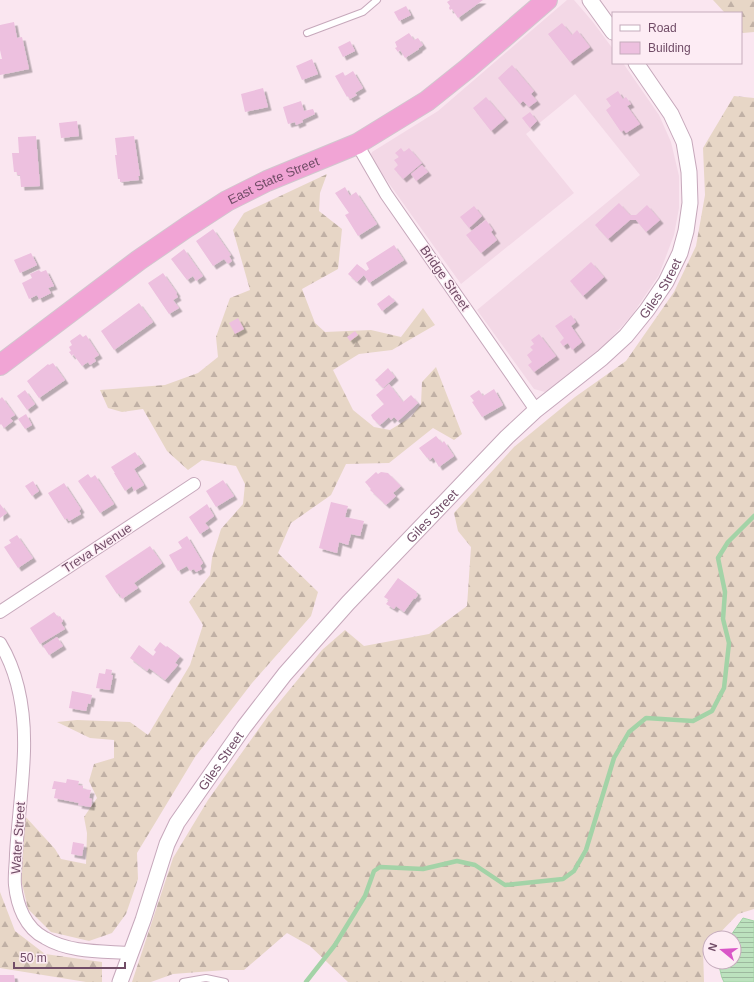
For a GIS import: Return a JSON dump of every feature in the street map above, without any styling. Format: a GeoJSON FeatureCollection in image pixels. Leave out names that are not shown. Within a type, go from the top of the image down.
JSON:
{"type":"FeatureCollection","features":[{"type":"Feature","properties":{"kind":"highway","name":"East State Street"},"geometry":{"type":"LineString","coordinates":[[0,365],[139,260],[227,201],[267,181],[357,144],[427,102],[467,70],[547,0]]}},
{"type":"Feature","properties":{"kind":"street"},"geometry":{"type":"LineString","coordinates":[[590,0],[612,31]]}},
{"type":"Feature","properties":{"kind":"street","name":"Giles Street"},"geometry":{"type":"LineString","coordinates":[[120,982],[143,920],[167,844],[178,823],[249,722],[285,674],[348,603],[501,443],[536,410],[602,358],[626,336],[647,310],[666,282],[680,253],[690,203],[689,172],[684,142],[671,114],[637,64]]}},
{"type":"Feature","properties":{"kind":"street","name":"Bridge Street"},"geometry":{"type":"LineString","coordinates":[[357,144],[386,194],[536,410]]}},
{"type":"Feature","properties":{"kind":"street","name":"Treva Avenue"},"geometry":{"type":"LineString","coordinates":[[0,612],[194,484]]}},
{"type":"Feature","properties":{"kind":"street","name":"Water Street"},"geometry":{"type":"LineString","coordinates":[[0,643],[16,676],[23,716],[24,751],[17,834],[15,884],[21,912],[34,931],[43,938],[58,945],[85,950],[131,953]]}},
{"type":"Feature","properties":{"kind":"lane"},"geometry":{"type":"LineString","coordinates":[[307,33],[363,12],[377,0]]}},
{"type":"Feature","properties":{"kind":"lane"},"geometry":{"type":"LineString","coordinates":[[183,982],[206,978],[225,982]]}},
{"type":"Feature","properties":{"kind":"shaded area"},"geometry":{"type":"Polygon","coordinates":[[[567,0],[574,0],[612,48],[612,64],[624,64],[659,115],[671,142],[679,176],[679,208],[674,235],[659,275],[632,315],[606,344],[545,392],[534,389],[477,310],[640,175],[575,94],[526,134],[574,193],[461,284],[370,157],[372,152],[438,111],[567,0]]]}},
{"type":"Feature","properties":{"kind":"shaded area"},"geometry":{"type":"Polygon","coordinates":[[[743,918],[754,921],[754,982],[724,982],[722,977],[720,970],[742,970],[742,930],[735,930],[743,918]]]}},
{"type":"Feature","properties":{"kind":"green space"},"geometry":{"type":"Polygon","coordinates":[[[713,0],[754,0],[754,32],[742,32],[742,12],[724,12],[713,0]]]}},
{"type":"Feature","properties":{"kind":"green space"},"geometry":{"type":"Polygon","coordinates":[[[734,96],[754,98],[754,909],[738,914],[723,930],[702,930],[702,970],[704,970],[704,982],[348,982],[310,946],[287,933],[244,970],[173,974],[151,982],[132,982],[173,858],[208,800],[268,716],[322,650],[345,630],[364,646],[429,634],[467,606],[471,547],[458,531],[454,513],[514,447],[575,397],[626,361],[674,292],[696,246],[705,195],[703,148],[734,96]]]}},
{"type":"Feature","properties":{"kind":"green space"},"geometry":{"type":"Polygon","coordinates":[[[327,174],[320,193],[319,211],[342,229],[338,269],[302,289],[315,323],[325,332],[371,330],[401,337],[423,308],[435,325],[392,350],[359,354],[333,370],[353,410],[374,427],[390,430],[411,417],[421,404],[422,382],[436,367],[462,434],[454,440],[433,428],[389,463],[346,464],[331,495],[291,523],[278,553],[318,592],[311,616],[252,683],[195,757],[137,853],[138,879],[126,914],[112,933],[89,941],[51,932],[28,909],[20,875],[24,815],[55,849],[61,859],[86,864],[87,833],[84,817],[97,798],[89,781],[94,764],[114,758],[114,740],[90,738],[57,722],[77,720],[130,722],[148,735],[190,665],[203,625],[189,602],[210,575],[212,558],[221,529],[243,504],[245,484],[236,466],[202,460],[188,470],[167,451],[143,409],[122,412],[108,408],[100,390],[165,385],[198,373],[218,357],[216,337],[230,298],[250,290],[233,230],[244,213],[327,174]]]}},
{"type":"Feature","properties":{"kind":"green space"},"geometry":{"type":"Polygon","coordinates":[[[0,892],[15,931],[45,954],[102,962],[102,982],[86,982],[0,968],[0,892]]]}},
{"type":"Feature","properties":{"kind":"building"},"geometry":{"type":"Polygon","coordinates":[[[450,0],[483,0],[458,18],[452,9],[450,10],[449,8],[450,6],[447,2],[450,0]]]}},
{"type":"Feature","properties":{"kind":"building"},"geometry":{"type":"Polygon","coordinates":[[[406,6],[411,15],[399,21],[394,12],[406,6]]]}},
{"type":"Feature","properties":{"kind":"building"},"geometry":{"type":"Polygon","coordinates":[[[14,22],[17,38],[22,37],[29,69],[0,75],[0,59],[2,59],[0,50],[0,25],[14,22]]]}},
{"type":"Feature","properties":{"kind":"building"},"geometry":{"type":"Polygon","coordinates":[[[562,23],[572,35],[577,30],[590,47],[570,62],[548,34],[562,23]]]}},
{"type":"Feature","properties":{"kind":"building"},"geometry":{"type":"Polygon","coordinates":[[[409,33],[414,40],[418,38],[423,45],[405,58],[400,50],[398,52],[395,48],[397,47],[395,42],[409,33]]]}},
{"type":"Feature","properties":{"kind":"building"},"geometry":{"type":"Polygon","coordinates":[[[350,41],[355,51],[343,57],[338,47],[350,41]]]}},
{"type":"Feature","properties":{"kind":"building"},"geometry":{"type":"Polygon","coordinates":[[[312,59],[318,74],[302,80],[296,66],[312,59]]]}},
{"type":"Feature","properties":{"kind":"building"},"geometry":{"type":"Polygon","coordinates":[[[512,65],[534,91],[531,94],[537,101],[529,107],[523,101],[520,104],[498,78],[512,65]]]}},
{"type":"Feature","properties":{"kind":"building"},"geometry":{"type":"Polygon","coordinates":[[[353,71],[363,88],[355,93],[357,95],[350,99],[348,96],[347,97],[335,76],[343,72],[345,76],[353,71]]]}},
{"type":"Feature","properties":{"kind":"building"},"geometry":{"type":"Polygon","coordinates":[[[263,88],[268,107],[245,112],[241,94],[263,88]]]}},
{"type":"Feature","properties":{"kind":"building"},"geometry":{"type":"Polygon","coordinates":[[[618,91],[623,99],[626,97],[631,104],[627,106],[640,124],[626,133],[624,130],[621,132],[606,110],[611,106],[606,99],[618,91]]]}},
{"type":"Feature","properties":{"kind":"building"},"geometry":{"type":"Polygon","coordinates":[[[486,97],[505,119],[491,131],[473,108],[486,97]]]}},
{"type":"Feature","properties":{"kind":"building"},"geometry":{"type":"Polygon","coordinates":[[[301,101],[304,111],[313,109],[315,114],[302,120],[303,122],[296,125],[295,122],[288,124],[283,107],[301,101]]]}},
{"type":"Feature","properties":{"kind":"building"},"geometry":{"type":"Polygon","coordinates":[[[530,112],[537,121],[530,128],[522,118],[530,112]]]}},
{"type":"Feature","properties":{"kind":"building"},"geometry":{"type":"Polygon","coordinates":[[[77,121],[79,136],[61,138],[59,123],[77,121]]]}},
{"type":"Feature","properties":{"kind":"building"},"geometry":{"type":"Polygon","coordinates":[[[36,136],[40,186],[21,187],[20,175],[17,175],[17,172],[14,172],[12,153],[19,153],[18,137],[36,136]]]}},
{"type":"Feature","properties":{"kind":"building"},"geometry":{"type":"Polygon","coordinates":[[[134,136],[140,176],[138,176],[139,180],[120,182],[120,179],[118,179],[115,155],[117,155],[115,138],[134,136]]]}},
{"type":"Feature","properties":{"kind":"building"},"geometry":{"type":"Polygon","coordinates":[[[401,148],[404,152],[409,148],[422,163],[403,179],[394,169],[398,165],[394,160],[399,157],[395,153],[401,148]]]}},
{"type":"Feature","properties":{"kind":"building"},"geometry":{"type":"Polygon","coordinates":[[[422,165],[428,172],[416,181],[411,174],[422,165]]]}},
{"type":"Feature","properties":{"kind":"building"},"geometry":{"type":"Polygon","coordinates":[[[345,187],[350,196],[356,192],[377,224],[358,236],[345,215],[349,213],[335,193],[345,187]]]}},
{"type":"Feature","properties":{"kind":"building"},"geometry":{"type":"Polygon","coordinates":[[[619,203],[630,215],[636,215],[647,205],[660,220],[646,232],[636,220],[630,220],[608,239],[595,225],[619,203]]]}},
{"type":"Feature","properties":{"kind":"building"},"geometry":{"type":"Polygon","coordinates":[[[474,206],[482,216],[469,228],[460,217],[474,206]]]}},
{"type":"Feature","properties":{"kind":"building"},"geometry":{"type":"Polygon","coordinates":[[[486,220],[493,230],[491,232],[497,240],[481,253],[466,235],[486,220]]]}},
{"type":"Feature","properties":{"kind":"building"},"geometry":{"type":"Polygon","coordinates":[[[213,229],[231,255],[229,256],[232,261],[228,264],[224,259],[213,266],[196,241],[213,229]]]}},
{"type":"Feature","properties":{"kind":"building"},"geometry":{"type":"Polygon","coordinates":[[[394,245],[404,260],[369,283],[364,275],[357,282],[348,274],[357,264],[366,271],[369,269],[366,263],[394,245]]]}},
{"type":"Feature","properties":{"kind":"building"},"geometry":{"type":"Polygon","coordinates":[[[184,249],[203,276],[196,281],[193,276],[187,280],[171,259],[184,249]]]}},
{"type":"Feature","properties":{"kind":"building"},"geometry":{"type":"Polygon","coordinates":[[[31,253],[37,265],[20,273],[14,260],[31,253]]]}},
{"type":"Feature","properties":{"kind":"building"},"geometry":{"type":"Polygon","coordinates":[[[591,262],[604,277],[583,296],[570,281],[591,262]]]}},
{"type":"Feature","properties":{"kind":"building"},"geometry":{"type":"Polygon","coordinates":[[[39,270],[41,272],[46,270],[54,286],[48,288],[51,293],[39,299],[37,295],[29,299],[22,283],[32,278],[30,274],[39,270]]]}},
{"type":"Feature","properties":{"kind":"building"},"geometry":{"type":"Polygon","coordinates":[[[163,273],[177,293],[176,294],[178,297],[173,300],[179,308],[169,314],[148,283],[163,273]]]}},
{"type":"Feature","properties":{"kind":"building"},"geometry":{"type":"Polygon","coordinates":[[[389,295],[395,301],[382,311],[377,304],[389,295]]]}},
{"type":"Feature","properties":{"kind":"building"},"geometry":{"type":"Polygon","coordinates":[[[139,303],[153,322],[114,350],[101,331],[139,303]]]}},
{"type":"Feature","properties":{"kind":"building"},"geometry":{"type":"Polygon","coordinates":[[[571,315],[576,322],[571,326],[582,342],[572,350],[568,343],[563,346],[560,342],[564,338],[555,326],[571,315]]]}},
{"type":"Feature","properties":{"kind":"building"},"geometry":{"type":"Polygon","coordinates":[[[238,318],[244,329],[235,334],[229,323],[238,318]]]}},
{"type":"Feature","properties":{"kind":"building"},"geometry":{"type":"Polygon","coordinates":[[[355,331],[358,335],[350,341],[347,337],[355,331]]]}},
{"type":"Feature","properties":{"kind":"building"},"geometry":{"type":"Polygon","coordinates":[[[80,334],[83,337],[86,335],[99,355],[94,358],[96,361],[90,365],[88,362],[82,366],[73,354],[72,356],[69,352],[71,351],[69,347],[72,345],[70,341],[80,334]]]}},
{"type":"Feature","properties":{"kind":"building"},"geometry":{"type":"Polygon","coordinates":[[[539,334],[556,356],[534,372],[528,365],[532,362],[527,355],[533,350],[530,347],[534,344],[531,340],[539,334]]]}},
{"type":"Feature","properties":{"kind":"building"},"geometry":{"type":"Polygon","coordinates":[[[53,363],[65,380],[39,398],[27,381],[48,364],[53,363]]]}},
{"type":"Feature","properties":{"kind":"building"},"geometry":{"type":"Polygon","coordinates":[[[388,368],[395,377],[383,388],[375,380],[388,368]]]}},
{"type":"Feature","properties":{"kind":"building"},"geometry":{"type":"Polygon","coordinates":[[[389,384],[403,402],[411,395],[418,403],[398,421],[394,417],[391,420],[389,417],[380,425],[371,415],[384,404],[376,395],[389,384]]]}},
{"type":"Feature","properties":{"kind":"building"},"geometry":{"type":"Polygon","coordinates":[[[494,389],[503,405],[482,417],[472,402],[474,401],[470,396],[479,390],[483,396],[494,389]]]}},
{"type":"Feature","properties":{"kind":"building"},"geometry":{"type":"Polygon","coordinates":[[[25,390],[35,404],[27,410],[17,396],[25,390]]]}},
{"type":"Feature","properties":{"kind":"building"},"geometry":{"type":"Polygon","coordinates":[[[2,397],[15,415],[10,418],[13,421],[4,428],[1,424],[0,425],[0,399],[2,397]]]}},
{"type":"Feature","properties":{"kind":"building"},"geometry":{"type":"Polygon","coordinates":[[[26,414],[32,425],[25,429],[18,419],[26,414]]]}},
{"type":"Feature","properties":{"kind":"building"},"geometry":{"type":"Polygon","coordinates":[[[436,436],[442,443],[444,441],[454,456],[439,467],[433,457],[430,460],[419,448],[436,436]]]}},
{"type":"Feature","properties":{"kind":"building"},"geometry":{"type":"Polygon","coordinates":[[[135,452],[143,463],[134,469],[144,485],[134,491],[132,486],[125,491],[111,467],[135,452]]]}},
{"type":"Feature","properties":{"kind":"building"},"geometry":{"type":"Polygon","coordinates":[[[376,472],[378,474],[381,472],[388,473],[401,486],[393,493],[396,496],[386,505],[370,490],[371,489],[365,482],[376,472]]]}},
{"type":"Feature","properties":{"kind":"building"},"geometry":{"type":"Polygon","coordinates":[[[88,474],[91,478],[95,475],[114,504],[100,513],[78,481],[88,474]]]}},
{"type":"Feature","properties":{"kind":"building"},"geometry":{"type":"Polygon","coordinates":[[[223,480],[234,496],[216,507],[206,491],[223,480]]]}},
{"type":"Feature","properties":{"kind":"building"},"geometry":{"type":"Polygon","coordinates":[[[33,481],[39,491],[32,496],[25,486],[33,481]]]}},
{"type":"Feature","properties":{"kind":"building"},"geometry":{"type":"Polygon","coordinates":[[[64,483],[81,509],[79,511],[81,514],[69,521],[67,518],[65,520],[48,493],[64,483]]]}},
{"type":"Feature","properties":{"kind":"building"},"geometry":{"type":"Polygon","coordinates":[[[331,502],[348,506],[345,517],[364,521],[360,536],[351,534],[348,545],[339,542],[337,553],[319,548],[331,502]]]}},
{"type":"Feature","properties":{"kind":"building"},"geometry":{"type":"Polygon","coordinates":[[[0,504],[7,513],[0,518],[0,504]]]}},
{"type":"Feature","properties":{"kind":"building"},"geometry":{"type":"Polygon","coordinates":[[[207,504],[214,516],[205,523],[209,528],[200,534],[189,517],[207,504]]]}},
{"type":"Feature","properties":{"kind":"building"},"geometry":{"type":"Polygon","coordinates":[[[17,535],[33,558],[18,568],[4,547],[11,543],[9,540],[17,535]]]}},
{"type":"Feature","properties":{"kind":"building"},"geometry":{"type":"Polygon","coordinates":[[[187,536],[203,563],[200,566],[202,569],[196,572],[194,569],[190,571],[187,566],[178,571],[169,555],[182,548],[178,542],[187,536]]]}},
{"type":"Feature","properties":{"kind":"building"},"geometry":{"type":"Polygon","coordinates":[[[150,546],[162,563],[134,583],[138,588],[122,599],[105,576],[150,546]]]}},
{"type":"Feature","properties":{"kind":"building"},"geometry":{"type":"Polygon","coordinates":[[[398,578],[417,592],[416,594],[418,595],[404,612],[396,606],[394,609],[386,604],[389,600],[384,597],[398,578]]]}},
{"type":"Feature","properties":{"kind":"building"},"geometry":{"type":"Polygon","coordinates":[[[54,612],[58,617],[60,616],[63,621],[61,623],[65,629],[40,644],[30,628],[54,612]]]}},
{"type":"Feature","properties":{"kind":"building"},"geometry":{"type":"Polygon","coordinates":[[[57,637],[63,646],[49,655],[43,646],[57,637]]]}},
{"type":"Feature","properties":{"kind":"building"},"geometry":{"type":"Polygon","coordinates":[[[160,642],[180,656],[175,663],[178,665],[165,680],[149,668],[147,671],[130,658],[139,645],[153,656],[156,652],[154,650],[160,642]]]}},
{"type":"Feature","properties":{"kind":"building"},"geometry":{"type":"Polygon","coordinates":[[[106,669],[112,670],[111,675],[113,675],[110,690],[96,688],[99,673],[105,674],[106,669]]]}},
{"type":"Feature","properties":{"kind":"building"},"geometry":{"type":"Polygon","coordinates":[[[72,691],[92,695],[90,704],[88,703],[86,711],[69,708],[72,691]]]}},
{"type":"Feature","properties":{"kind":"building"},"geometry":{"type":"Polygon","coordinates":[[[67,779],[79,781],[78,785],[83,786],[83,789],[91,790],[89,798],[92,799],[91,807],[54,798],[56,789],[52,789],[54,781],[66,783],[67,779]]]}},
{"type":"Feature","properties":{"kind":"building"},"geometry":{"type":"Polygon","coordinates":[[[73,842],[84,844],[82,856],[71,854],[73,842]]]}},
{"type":"Feature","properties":{"kind":"building"},"geometry":{"type":"Polygon","coordinates":[[[0,975],[14,975],[15,982],[0,982],[0,975]]]}},
{"type":"Feature","properties":{"kind":"waterway"},"geometry":{"type":"LineString","coordinates":[[306,982],[335,945],[365,896],[374,871],[380,867],[423,869],[457,861],[475,865],[505,885],[563,879],[574,871],[586,850],[614,758],[629,732],[646,718],[693,721],[712,711],[724,688],[729,643],[723,619],[725,592],[718,558],[728,542],[754,516]]}}]}
